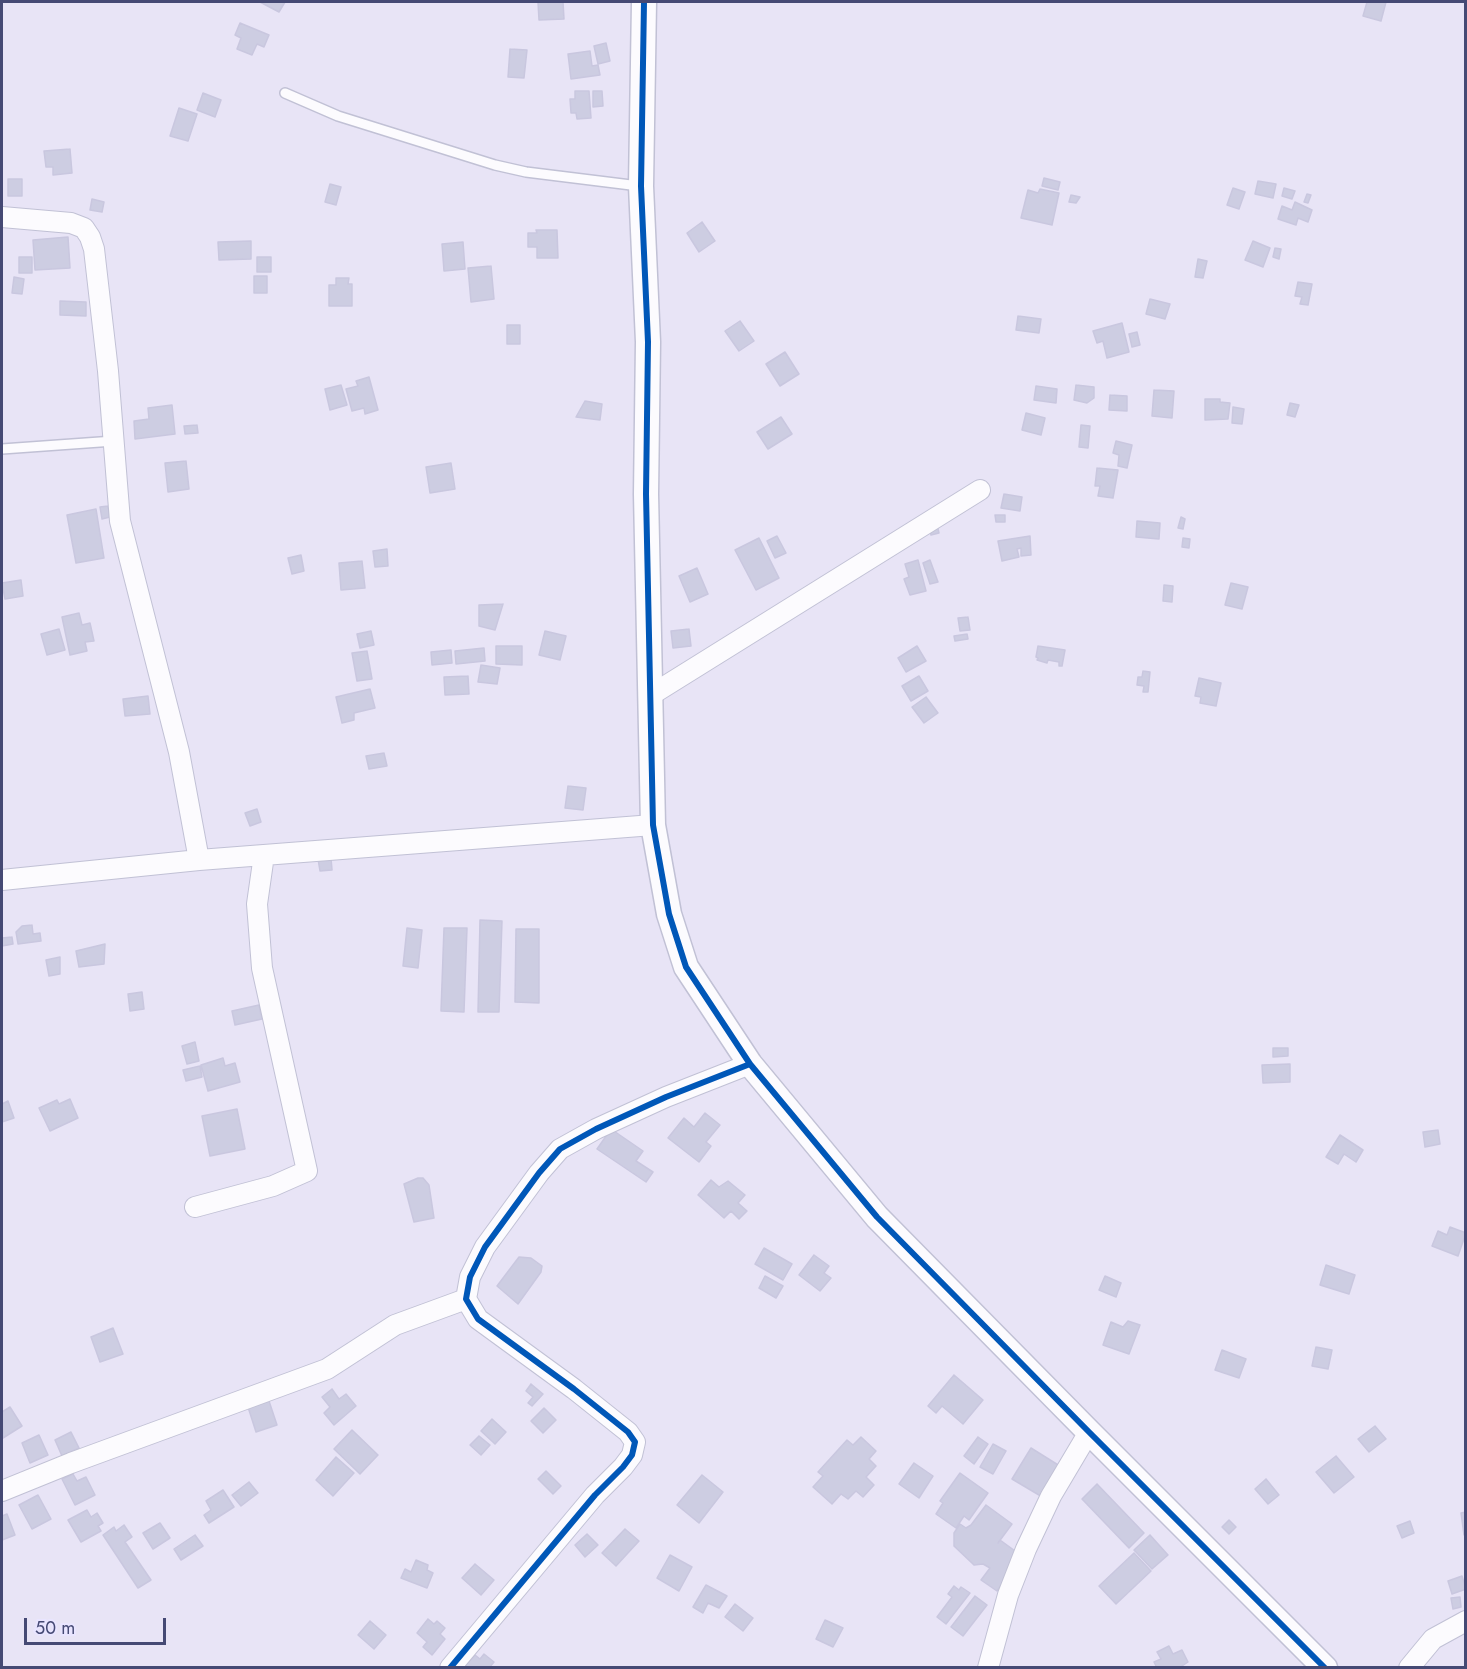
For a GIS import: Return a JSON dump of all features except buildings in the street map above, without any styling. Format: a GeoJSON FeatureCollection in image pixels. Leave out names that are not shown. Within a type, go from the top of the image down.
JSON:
{"type":"FeatureCollection","features":[{"type":"Feature","properties":{"kind":"street"},"geometry":{"type":"LineString","coordinates":[[644,2],[641,186],[648,342],[646,494],[653,825],[669,914],[686,967],[750,1064],[876,1217],[1325,1668]]}},
{"type":"Feature","properties":{"kind":"street"},"geometry":{"type":"LineString","coordinates":[[2,217],[72,223],[84,228],[94,249],[120,520],[179,752],[199,860]]}},
{"type":"Feature","properties":{"kind":"street"},"geometry":{"type":"LineString","coordinates":[[651,695],[980,490]]}},
{"type":"Feature","properties":{"kind":"street"},"geometry":{"type":"LineString","coordinates":[[2,880],[199,860],[653,825]]}},
{"type":"Feature","properties":{"kind":"street"},"geometry":{"type":"LineString","coordinates":[[195,1206],[273,1186],[307,1171],[262,968],[257,904],[264,855]]}},
{"type":"Feature","properties":{"kind":"street"},"geometry":{"type":"LineString","coordinates":[[450,1668],[595,1495],[623,1467],[632,1455],[635,1442],[628,1432],[574,1389],[478,1319],[466,1299],[470,1277],[485,1247],[560,1149],[596,1129],[666,1097],[750,1064]]}},
{"type":"Feature","properties":{"kind":"street"},"geometry":{"type":"LineString","coordinates":[[2,1491],[327,1369],[395,1325],[466,1299]]}},
{"type":"Feature","properties":{"kind":"street"},"geometry":{"type":"LineString","coordinates":[[988,1668],[1008,1595],[1026,1549],[1052,1496],[1089,1432]]}},
{"type":"Feature","properties":{"kind":"street"},"geometry":{"type":"LineString","coordinates":[[1409,1668],[1433,1639],[1466,1621]]}},
{"type":"Feature","properties":{"kind":"lane"},"geometry":{"type":"LineString","coordinates":[[285,93],[338,116],[495,165],[641,186]]}},
{"type":"Feature","properties":{"kind":"lane"},"geometry":{"type":"LineString","coordinates":[[2,448],[114,441]]}},
{"type":"Feature","properties":{"kind":"cycle path"},"geometry":{"type":"LineString","coordinates":[[644,2],[641,186],[648,342],[646,494],[653,825],[669,914],[686,967],[750,1064],[877,1217],[1325,1668]]}},
{"type":"Feature","properties":{"kind":"cycle path"},"geometry":{"type":"LineString","coordinates":[[450,1668],[595,1495],[623,1467],[632,1455],[635,1442],[628,1432],[574,1389],[478,1319],[466,1299],[470,1277],[485,1247],[539,1173],[560,1149],[596,1129],[666,1097],[750,1064]]}}]}
